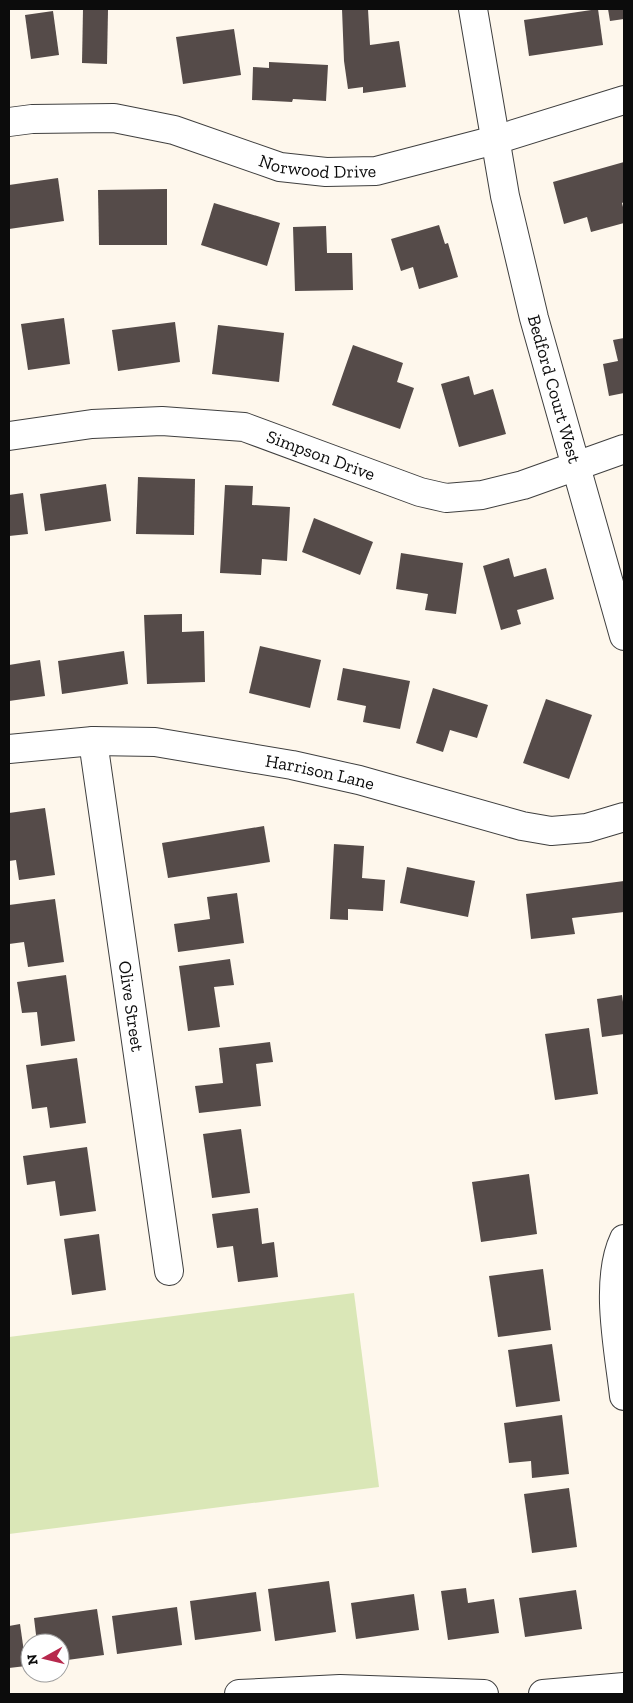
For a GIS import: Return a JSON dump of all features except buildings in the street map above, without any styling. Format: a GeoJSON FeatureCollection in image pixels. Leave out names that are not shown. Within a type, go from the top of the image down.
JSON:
{"type":"FeatureCollection","features":[{"type":"Feature","properties":{"kind":"street","name":"Bedford Court West"},"geometry":{"type":"LineString","coordinates":[[473,9],[505,196],[530,299],[624,636]]}},
{"type":"Feature","properties":{"kind":"street","name":"Norwood Drive"},"geometry":{"type":"LineString","coordinates":[[9,122],[32,119],[114,118],[174,130],[280,167],[326,172],[376,171],[495,140],[624,100]]}},
{"type":"Feature","properties":{"kind":"street","name":"Simpson Drive"},"geometry":{"type":"LineString","coordinates":[[9,436],[92,424],[162,421],[244,427],[420,492],[446,498],[482,495],[515,487],[624,449]]}},
{"type":"Feature","properties":{"kind":"street","name":"Harrison Lane"},"geometry":{"type":"LineString","coordinates":[[9,749],[93,741],[155,742],[292,765],[360,780],[522,826],[552,831],[587,828],[624,816]]}},
{"type":"Feature","properties":{"kind":"street","name":"Olive Street"},"geometry":{"type":"LineString","coordinates":[[93,741],[169,1271]]}},
{"type":"Feature","properties":{"kind":"street"},"geometry":{"type":"LineString","coordinates":[[624,1239],[621,1245],[614,1282],[614,1316],[624,1396]]}},
{"type":"Feature","properties":{"kind":"street"},"geometry":{"type":"LineString","coordinates":[[543,1694],[624,1687]]}},
{"type":"Feature","properties":{"kind":"street"},"geometry":{"type":"LineString","coordinates":[[239,1694],[340,1688],[484,1694]]}},
{"type":"Feature","properties":{"kind":"green space"},"geometry":{"type":"Polygon","coordinates":[[[354,1293],[379,1487],[9,1534],[9,1337],[354,1293]]]}}]}
